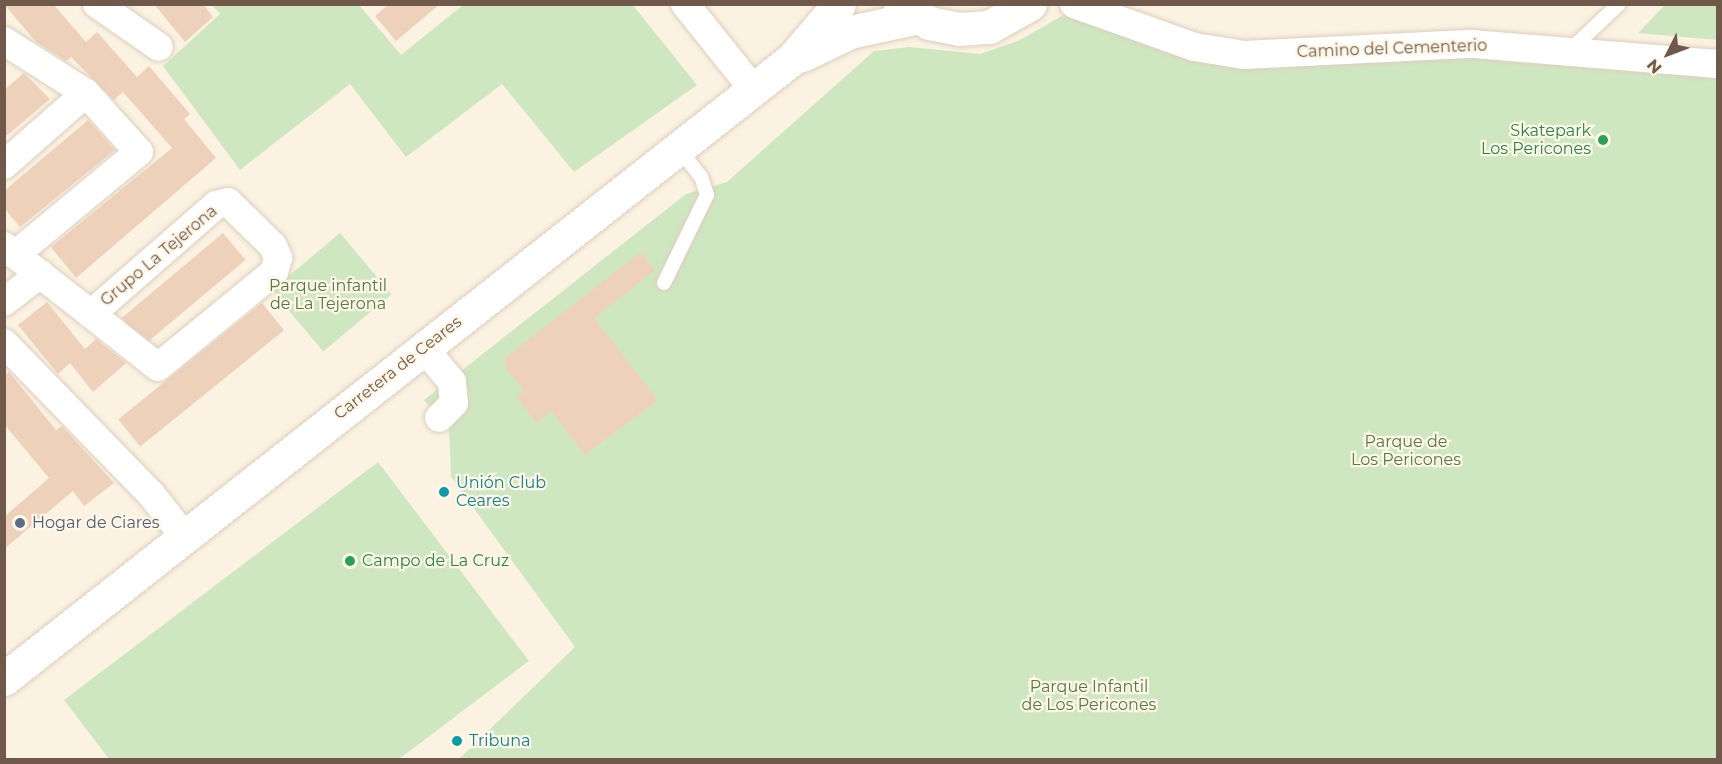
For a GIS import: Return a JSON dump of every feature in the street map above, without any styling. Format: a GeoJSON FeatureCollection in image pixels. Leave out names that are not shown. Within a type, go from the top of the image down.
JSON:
{"type":"FeatureCollection","features":[{"type":"Feature","properties":{"kind":"main road","name":"Carretera de Ceares"},"geometry":{"type":"LineString","coordinates":[[4,679],[792,59],[839,4]]}},
{"type":"Feature","properties":{"kind":"main road"},"geometry":{"type":"LineString","coordinates":[[910,11],[958,29],[988,27],[1030,4]]}},
{"type":"Feature","properties":{"kind":"main road","name":"Carretera de Ceares"},"geometry":{"type":"LineString","coordinates":[[792,59],[850,32],[910,11]]}},
{"type":"Feature","properties":{"kind":"street"},"geometry":{"type":"LineString","coordinates":[[97,4],[159,48]]}},
{"type":"Feature","properties":{"kind":"street"},"geometry":{"type":"LineString","coordinates":[[685,4],[753,89]]}},
{"type":"Feature","properties":{"kind":"street","name":"Camino del Cementerio"},"geometry":{"type":"LineString","coordinates":[[1074,4],[1195,47],[1244,55],[1473,44],[1718,64]]}},
{"type":"Feature","properties":{"kind":"street","name":"Grupo La Tejerona"},"geometry":{"type":"LineString","coordinates":[[9,50],[86,93],[139,152],[10,250],[158,367],[273,272],[278,258],[273,246],[228,202],[216,205],[91,314]]}},
{"type":"Feature","properties":{"kind":"street"},"geometry":{"type":"LineString","coordinates":[[4,165],[86,93]]}},
{"type":"Feature","properties":{"kind":"street"},"geometry":{"type":"LineString","coordinates":[[4,302],[40,274]]}},
{"type":"Feature","properties":{"kind":"street"},"geometry":{"type":"LineString","coordinates":[[4,342],[151,494],[184,536]]}},
{"type":"Feature","properties":{"kind":"street"},"geometry":{"type":"LineString","coordinates":[[424,348],[452,382],[454,403],[439,418]]}},
{"type":"Feature","properties":{"kind":"lane"},"geometry":{"type":"LineString","coordinates":[[1569,52],[1619,4]]}},
{"type":"Feature","properties":{"kind":"lane"},"geometry":{"type":"LineString","coordinates":[[664,283],[707,195],[701,177],[678,148]]}},
{"type":"Feature","properties":{"kind":"green space"},"geometry":{"type":"Polygon","coordinates":[[[632,4],[697,85],[574,172],[502,84],[406,157],[350,84],[240,170],[163,66],[220,14],[212,5],[359,5],[401,55],[463,5],[632,4]]]}},
{"type":"Feature","properties":{"kind":"green space"},"geometry":{"type":"Polygon","coordinates":[[[1665,5],[1717,5],[1717,40],[1638,33],[1665,5]]]}},
{"type":"Feature","properties":{"kind":"green space","name":"Parque de Los Pericones"},"geometry":{"type":"Polygon","coordinates":[[[1067,13],[1193,59],[1476,53],[1717,73],[1717,759],[459,759],[575,647],[451,477],[449,429],[424,400],[686,194],[727,182],[874,51],[909,47],[980,54],[1018,41],[1067,13]]]}},
{"type":"Feature","properties":{"kind":"green space","name":"Parque infantil de La Tejerona"},"geometry":{"type":"Polygon","coordinates":[[[340,233],[391,294],[323,351],[272,290],[340,233]]]}},
{"type":"Feature","properties":{"kind":"green space","name":"Campo de La Cruz"},"geometry":{"type":"Polygon","coordinates":[[[378,462],[529,661],[399,759],[109,759],[64,700],[378,462]]]}},
{"type":"Feature","properties":{"kind":"building"},"geometry":{"type":"Polygon","coordinates":[[[4,4],[53,4],[86,42],[97,32],[137,77],[149,66],[190,114],[184,119],[216,158],[76,278],[51,247],[172,148],[123,92],[114,100],[71,57],[66,61],[36,42],[4,4]]]}},
{"type":"Feature","properties":{"kind":"building"},"geometry":{"type":"Polygon","coordinates":[[[154,4],[203,4],[213,17],[185,42],[154,4]]]}},
{"type":"Feature","properties":{"kind":"building"},"geometry":{"type":"Polygon","coordinates":[[[389,4],[440,4],[396,41],[375,16],[389,4]]]}},
{"type":"Feature","properties":{"kind":"building"},"geometry":{"type":"Polygon","coordinates":[[[24,73],[50,99],[4,138],[4,90],[24,73]]]}},
{"type":"Feature","properties":{"kind":"building"},"geometry":{"type":"Polygon","coordinates":[[[88,120],[115,150],[20,227],[4,208],[4,191],[88,120]]]}},
{"type":"Feature","properties":{"kind":"building"},"geometry":{"type":"Polygon","coordinates":[[[223,233],[245,260],[144,345],[122,318],[223,233]]]}},
{"type":"Feature","properties":{"kind":"building"},"geometry":{"type":"Polygon","coordinates":[[[641,252],[655,270],[594,318],[658,400],[585,455],[551,411],[536,423],[516,397],[524,391],[505,367],[506,357],[641,252]]]}},
{"type":"Feature","properties":{"kind":"building"},"geometry":{"type":"Polygon","coordinates":[[[47,302],[85,349],[96,339],[126,363],[93,392],[70,363],[58,374],[18,325],[47,302]]]}},
{"type":"Feature","properties":{"kind":"building"},"geometry":{"type":"Polygon","coordinates":[[[262,303],[284,330],[140,447],[118,419],[262,303]]]}},
{"type":"Feature","properties":{"kind":"building"},"geometry":{"type":"Polygon","coordinates":[[[9,372],[56,430],[62,426],[114,483],[84,506],[73,491],[4,549],[4,517],[49,478],[4,424],[4,376],[9,372]]]}},
{"type":"Feature","properties":{"kind":"place","name":"Skatepark Los Pericones"},"geometry":{"type":"Point","coordinates":[1603,140]}},
{"type":"Feature","properties":{"kind":"place","name":"Unión Club Ceares"},"geometry":{"type":"Point","coordinates":[444,492]}},
{"type":"Feature","properties":{"kind":"place","name":"Hogar de Ciares"},"geometry":{"type":"Point","coordinates":[20,523]}},
{"type":"Feature","properties":{"kind":"place","name":"Campo de La Cruz"},"geometry":{"type":"Point","coordinates":[350,561]}},
{"type":"Feature","properties":{"kind":"place","name":"Tribuna"},"geometry":{"type":"Point","coordinates":[457,741]}},
{"type":"Feature","properties":{"kind":"park label","name":"Parque Infantil de Los Pericones"},"geometry":{"type":"Point","coordinates":[1089,696]}}]}
